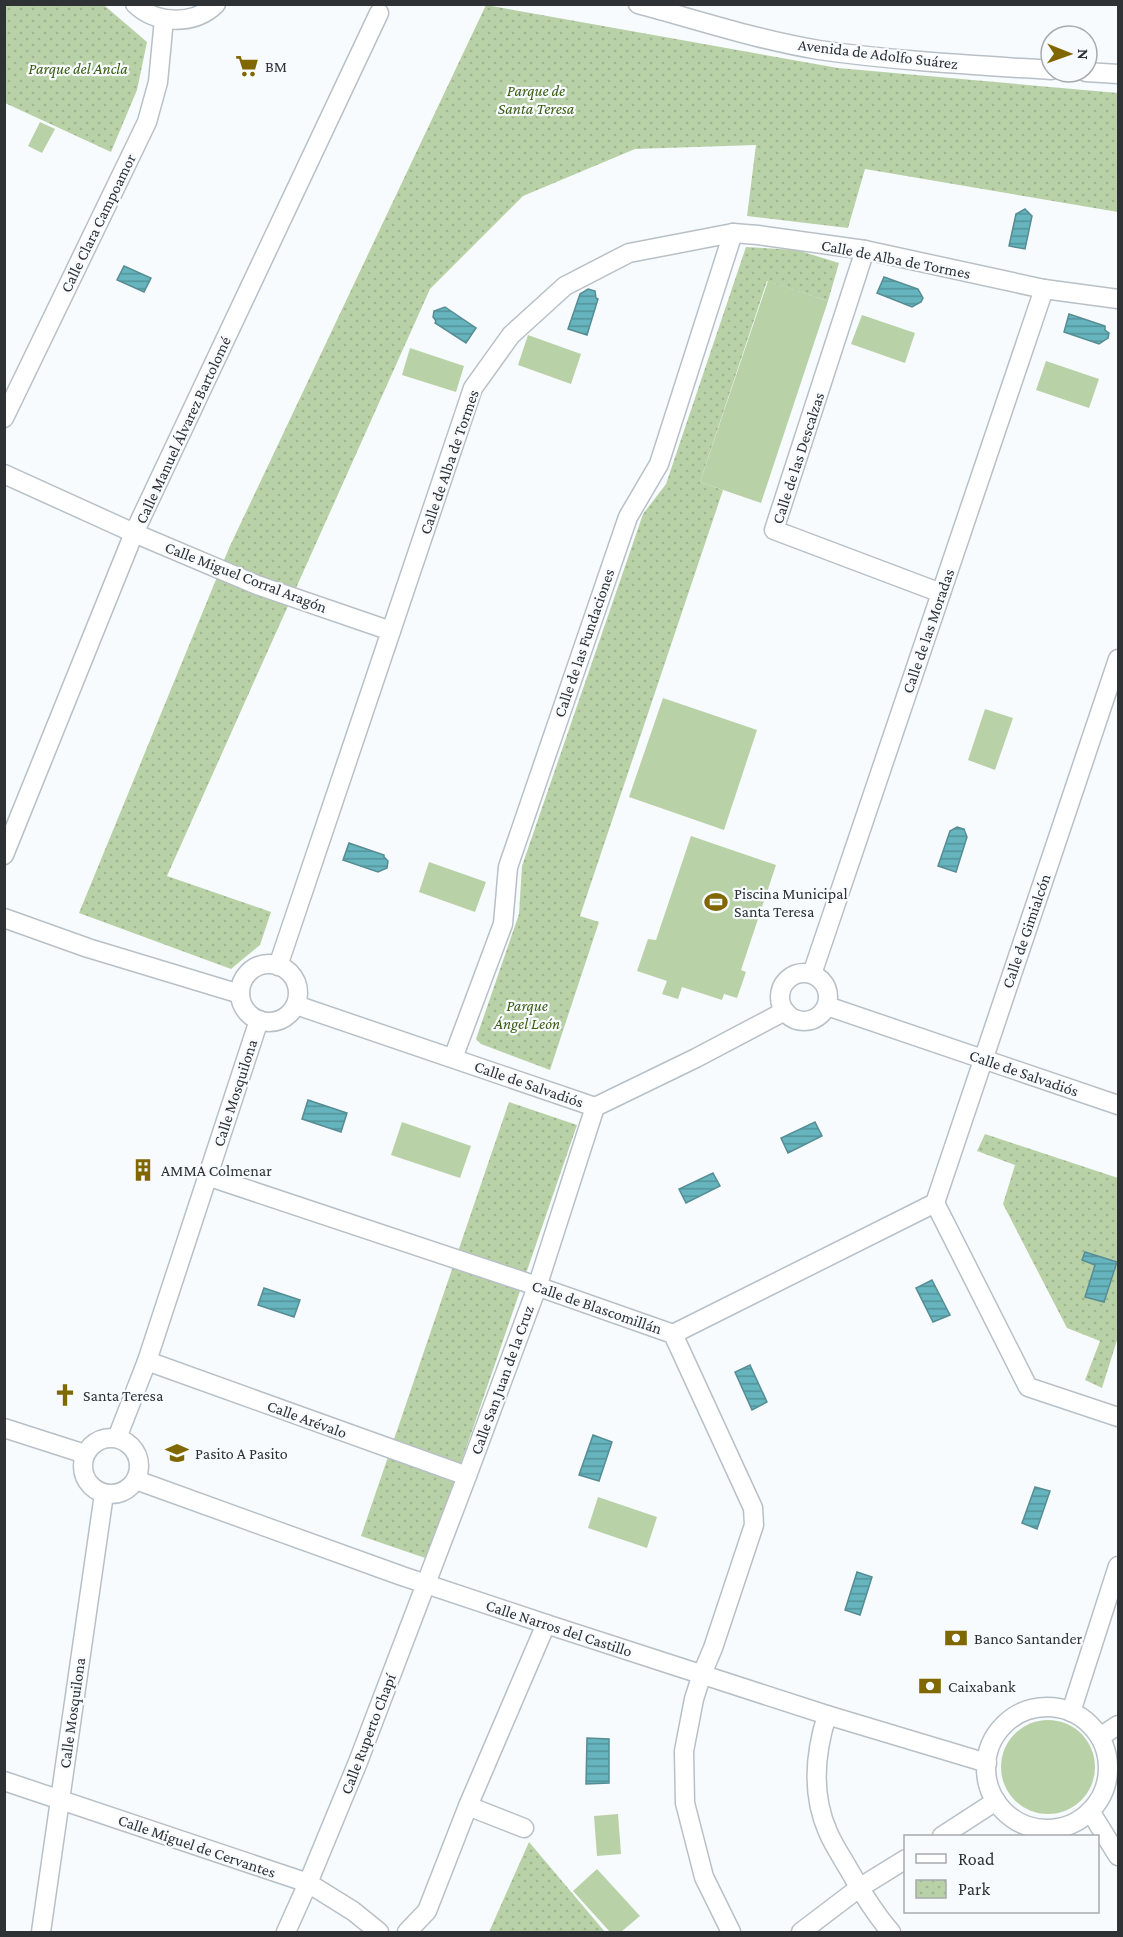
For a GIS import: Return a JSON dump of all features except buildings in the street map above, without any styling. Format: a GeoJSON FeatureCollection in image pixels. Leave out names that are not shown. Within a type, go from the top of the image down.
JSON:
{"type":"FeatureCollection","features":[{"type":"Feature","properties":{"kind":"street"},"geometry":{"type":"LineString","coordinates":[[135,4],[152,15],[164,19],[181,20],[197,16],[216,4]]}},
{"type":"Feature","properties":{"kind":"street","name":"Avenida de Adolfo Suárez"},"geometry":{"type":"LineString","coordinates":[[638,4],[765,38],[818,49],[885,58],[1039,69]]}},
{"type":"Feature","properties":{"kind":"street","name":"Calle Manuel Álvarez Bartolomé"},"geometry":{"type":"LineString","coordinates":[[4,855],[134,533],[381,7]]}},
{"type":"Feature","properties":{"kind":"street","name":"Calle Clara Campoamor"},"geometry":{"type":"LineString","coordinates":[[4,418],[147,122],[158,81],[164,19]]}},
{"type":"Feature","properties":{"kind":"street"},"geometry":{"type":"LineString","coordinates":[[1099,73],[1119,74]]}},
{"type":"Feature","properties":{"kind":"street","name":"Calle de Alba de Tormes"},"geometry":{"type":"LineString","coordinates":[[278,966],[473,388],[511,335],[565,286],[629,253],[733,233],[865,250],[1044,289],[1119,299]]}},
{"type":"Feature","properties":{"kind":"street","name":"Calle de las Fundaciones"},"geometry":{"type":"LineString","coordinates":[[453,1058],[503,924],[507,867],[628,516],[659,464],[733,233]]}},
{"type":"Feature","properties":{"kind":"street","name":"Calle de las Descalzas"},"geometry":{"type":"LineString","coordinates":[[865,250],[774,530],[941,593]]}},
{"type":"Feature","properties":{"kind":"street","name":"Calle de las Moradas"},"geometry":{"type":"LineString","coordinates":[[812,974],[1044,289]]}},
{"type":"Feature","properties":{"kind":"street","name":"Calle Miguel Corral Aragón"},"geometry":{"type":"LineString","coordinates":[[4,474],[257,585],[391,631]]}},
{"type":"Feature","properties":{"kind":"street","name":"Calle de Gimialcón"},"geometry":{"type":"LineString","coordinates":[[935,1203],[1119,659]]}},
{"type":"Feature","properties":{"kind":"street"},"geometry":{"type":"LineString","coordinates":[[4,918],[88,948],[240,994]]}},
{"type":"Feature","properties":{"kind":"street"},"geometry":{"type":"LineString","coordinates":[[260,966],[278,966],[293,977],[298,995],[296,1005],[284,1018],[276,1021],[259,1020],[245,1010],[240,994],[242,985],[252,970],[260,966]]}},
{"type":"Feature","properties":{"kind":"street"},"geometry":{"type":"LineString","coordinates":[[798,974],[812,974],[822,980],[826,987],[827,1006],[817,1017],[809,1021],[800,1021],[791,1017],[781,1003],[783,985],[789,978],[798,974]]}},
{"type":"Feature","properties":{"kind":"street","name":"Calle de Salvadiós"},"geometry":{"type":"LineString","coordinates":[[296,1005],[595,1107],[696,1058],[785,1011]]}},
{"type":"Feature","properties":{"kind":"street","name":"Calle de Salvadiós"},"geometry":{"type":"LineString","coordinates":[[827,1006],[1119,1105]]}},
{"type":"Feature","properties":{"kind":"street","name":"Calle Mosquilona"},"geometry":{"type":"LineString","coordinates":[[117,1438],[147,1361],[259,1020]]}},
{"type":"Feature","properties":{"kind":"street","name":"Calle San Juan de la Cruz"},"geometry":{"type":"LineString","coordinates":[[426,1584],[537,1287],[595,1107]]}},
{"type":"Feature","properties":{"kind":"street","name":"Calle de Blascomillán"},"geometry":{"type":"LineString","coordinates":[[207,1176],[673,1334],[753,1508],[754,1525],[694,1699],[684,1751],[685,1803],[704,1878],[731,1932]]}},
{"type":"Feature","properties":{"kind":"street"},"geometry":{"type":"LineString","coordinates":[[673,1334],[935,1203],[1028,1387],[1119,1417]]}},
{"type":"Feature","properties":{"kind":"street","name":"Calle Arévalo"},"geometry":{"type":"LineString","coordinates":[[147,1361],[467,1476]]}},
{"type":"Feature","properties":{"kind":"street"},"geometry":{"type":"LineString","coordinates":[[4,1428],[85,1454]]}},
{"type":"Feature","properties":{"kind":"street"},"geometry":{"type":"LineString","coordinates":[[104,1438],[117,1438],[129,1444],[137,1454],[140,1467],[136,1480],[128,1489],[116,1494],[104,1494],[93,1488],[85,1478],[82,1466],[85,1454],[93,1444],[104,1438]]}},
{"type":"Feature","properties":{"kind":"street","name":"Calle Narros del Castillo"},"geometry":{"type":"LineString","coordinates":[[136,1480],[426,1584],[546,1624],[827,1715],[987,1763]]}},
{"type":"Feature","properties":{"kind":"street","name":"Calle Mosquilona"},"geometry":{"type":"LineString","coordinates":[[41,1932],[104,1494]]}},
{"type":"Feature","properties":{"kind":"street"},"geometry":{"type":"LineString","coordinates":[[1071,1712],[1119,1566]]}},
{"type":"Feature","properties":{"kind":"street","name":"Calle Ruperto Chapí"},"geometry":{"type":"LineString","coordinates":[[286,1932],[308,1883],[426,1584]]}},
{"type":"Feature","properties":{"kind":"street"},"geometry":{"type":"LineString","coordinates":[[407,1932],[427,1911],[468,1806],[546,1624]]}},
{"type":"Feature","properties":{"kind":"street"},"geometry":{"type":"LineString","coordinates":[[1050,1707],[1071,1712],[1087,1722],[1100,1737],[1107,1757],[1107,1780],[1098,1802],[1090,1811],[1070,1824],[1047,1829],[1035,1828],[1013,1818],[996,1801],[987,1777],[991,1744],[1001,1728],[1018,1714],[1050,1707]]}},
{"type":"Feature","properties":{"kind":"street"},"geometry":{"type":"LineString","coordinates":[[827,1715],[819,1742],[816,1782],[820,1806],[828,1831],[859,1888],[877,1917],[891,1932]]}},
{"type":"Feature","properties":{"kind":"street"},"geometry":{"type":"LineString","coordinates":[[1100,1737],[1119,1725]]}},
{"type":"Feature","properties":{"kind":"street","name":"Calle Miguel de Cervantes"},"geometry":{"type":"LineString","coordinates":[[4,1781],[308,1883],[353,1911],[379,1932]]}},
{"type":"Feature","properties":{"kind":"street"},"geometry":{"type":"LineString","coordinates":[[944,1835],[996,1801]]}},
{"type":"Feature","properties":{"kind":"street"},"geometry":{"type":"LineString","coordinates":[[468,1806],[524,1828]]}},
{"type":"Feature","properties":{"kind":"street"},"geometry":{"type":"LineString","coordinates":[[1090,1811],[1119,1856]]}},
{"type":"Feature","properties":{"kind":"street"},"geometry":{"type":"LineString","coordinates":[[801,1932],[859,1888],[904,1860]]}},
{"type":"Feature","properties":{"kind":"green space","name":"Parque de Santa Teresa"},"geometry":{"type":"Polygon","coordinates":[[[486,5],[838,68],[1118,93],[1118,212],[865,169],[848,228],[747,216],[756,145],[635,149],[523,196],[430,289],[167,876],[271,912],[260,945],[231,969],[79,913],[229,548],[486,5]]]}},
{"type":"Feature","properties":{"kind":"green space","name":"Parque del Ancla"},"geometry":{"type":"Polygon","coordinates":[[[5,6],[105,6],[147,42],[137,90],[111,152],[5,103],[5,6]]]}},
{"type":"Feature","properties":{"kind":"green space"},"geometry":{"type":"Polygon","coordinates":[[[40,122],[55,129],[42,153],[28,146],[40,122]]]}},
{"type":"Feature","properties":{"kind":"green space","name":"Parque Ángel León"},"geometry":{"type":"Polygon","coordinates":[[[746,247],[797,250],[839,263],[828,301],[767,281],[700,482],[723,490],[580,916],[599,922],[550,1070],[481,1044],[476,1039],[519,914],[522,866],[643,514],[666,484],[746,247]]]}},
{"type":"Feature","properties":{"kind":"green space"},"geometry":{"type":"Polygon","coordinates":[[[768,281],[828,301],[761,503],[700,482],[768,281]]]}},
{"type":"Feature","properties":{"kind":"green space"},"geometry":{"type":"Polygon","coordinates":[[[862,315],[915,333],[905,363],[851,344],[862,315]]]}},
{"type":"Feature","properties":{"kind":"green space"},"geometry":{"type":"Polygon","coordinates":[[[528,335],[581,354],[571,384],[518,365],[528,335]]]}},
{"type":"Feature","properties":{"kind":"green space"},"geometry":{"type":"Polygon","coordinates":[[[410,348],[464,366],[456,392],[402,375],[410,348]]]}},
{"type":"Feature","properties":{"kind":"green space"},"geometry":{"type":"Polygon","coordinates":[[[1046,361],[1099,379],[1089,408],[1036,390],[1046,361]]]}},
{"type":"Feature","properties":{"kind":"green space"},"geometry":{"type":"Polygon","coordinates":[[[663,698],[757,730],[724,830],[629,797],[663,698]]]}},
{"type":"Feature","properties":{"kind":"green space"},"geometry":{"type":"Polygon","coordinates":[[[985,709],[1013,718],[995,770],[968,760],[985,709]]]}},
{"type":"Feature","properties":{"kind":"green space","name":"Piscina Municipal Santa Teresa"},"geometry":{"type":"Polygon","coordinates":[[[691,836],[776,865],[741,970],[746,972],[737,998],[724,994],[722,1000],[682,987],[678,999],[662,994],[667,981],[637,971],[648,939],[656,940],[691,836]]]}},
{"type":"Feature","properties":{"kind":"green space"},"geometry":{"type":"Polygon","coordinates":[[[429,862],[486,882],[475,912],[419,892],[429,862]]]}},
{"type":"Feature","properties":{"kind":"green space"},"geometry":{"type":"Polygon","coordinates":[[[509,1102],[577,1125],[428,1559],[361,1536],[509,1102]]]}},
{"type":"Feature","properties":{"kind":"green space"},"geometry":{"type":"Polygon","coordinates":[[[402,1122],[471,1146],[460,1178],[391,1155],[402,1122]]]}},
{"type":"Feature","properties":{"kind":"green space"},"geometry":{"type":"Polygon","coordinates":[[[985,1134],[1118,1178],[1118,1337],[1102,1388],[1085,1380],[1100,1341],[1067,1328],[1003,1204],[1015,1165],[977,1151],[985,1134]]]}},
{"type":"Feature","properties":{"kind":"green space"},"geometry":{"type":"Polygon","coordinates":[[[598,1497],[657,1517],[647,1548],[588,1528],[598,1497]]]}},
{"type":"Feature","properties":{"kind":"green space"},"geometry":{"type":"Polygon","coordinates":[[[1048,1720],[1066,1724],[1081,1734],[1091,1749],[1095,1767],[1091,1785],[1081,1800],[1066,1810],[1048,1814],[1030,1810],[1015,1800],[1005,1785],[1001,1767],[1005,1749],[1015,1734],[1030,1724],[1048,1720]]]}},
{"type":"Feature","properties":{"kind":"green space"},"geometry":{"type":"Polygon","coordinates":[[[618,1814],[621,1854],[597,1856],[594,1816],[618,1814]]]}},
{"type":"Feature","properties":{"kind":"green space"},"geometry":{"type":"Polygon","coordinates":[[[529,1842],[605,1932],[489,1932],[529,1842]]]}},
{"type":"Feature","properties":{"kind":"green space"},"geometry":{"type":"Polygon","coordinates":[[[597,1869],[640,1916],[621,1932],[610,1932],[573,1891],[597,1869]]]}},
{"type":"Feature","properties":{"kind":"water"},"geometry":{"type":"Polygon","coordinates":[[[1025,209],[1032,216],[1025,249],[1009,246],[1016,214],[1025,209]]]}},
{"type":"Feature","properties":{"kind":"water"},"geometry":{"type":"Polygon","coordinates":[[[124,266],[151,278],[144,292],[117,280],[124,266]]]}},
{"type":"Feature","properties":{"kind":"water"},"geometry":{"type":"Polygon","coordinates":[[[884,277],[918,289],[923,298],[921,302],[912,307],[877,293],[884,277]]]}},
{"type":"Feature","properties":{"kind":"water"},"geometry":{"type":"Polygon","coordinates":[[[588,289],[595,291],[598,299],[587,335],[568,329],[580,294],[588,289]]]}},
{"type":"Feature","properties":{"kind":"water"},"geometry":{"type":"Polygon","coordinates":[[[445,307],[476,328],[466,343],[435,323],[434,311],[445,307]]]}},
{"type":"Feature","properties":{"kind":"water"},"geometry":{"type":"Polygon","coordinates":[[[1069,314],[1105,326],[1105,330],[1109,333],[1108,338],[1099,344],[1064,332],[1069,314]]]}},
{"type":"Feature","properties":{"kind":"water"},"geometry":{"type":"Polygon","coordinates":[[[957,827],[964,829],[967,837],[956,872],[938,866],[950,831],[957,827]]]}},
{"type":"Feature","properties":{"kind":"water"},"geometry":{"type":"Polygon","coordinates":[[[349,843],[384,855],[388,861],[387,868],[378,872],[343,860],[349,843]]]}},
{"type":"Feature","properties":{"kind":"water"},"geometry":{"type":"Polygon","coordinates":[[[308,1100],[347,1113],[341,1132],[302,1119],[308,1100]]]}},
{"type":"Feature","properties":{"kind":"water"},"geometry":{"type":"Polygon","coordinates":[[[815,1122],[822,1136],[788,1153],[781,1138],[815,1122]]]}},
{"type":"Feature","properties":{"kind":"water"},"geometry":{"type":"Polygon","coordinates":[[[713,1173],[720,1186],[686,1203],[679,1189],[713,1173]]]}},
{"type":"Feature","properties":{"kind":"water"},"geometry":{"type":"Polygon","coordinates":[[[1085,1252],[1117,1262],[1104,1302],[1085,1297],[1095,1265],[1082,1260],[1085,1252]]]}},
{"type":"Feature","properties":{"kind":"water"},"geometry":{"type":"Polygon","coordinates":[[[932,1280],[950,1315],[933,1322],[916,1288],[932,1280]]]}},
{"type":"Feature","properties":{"kind":"water"},"geometry":{"type":"Polygon","coordinates":[[[264,1288],[300,1300],[294,1317],[258,1305],[264,1288]]]}},
{"type":"Feature","properties":{"kind":"water"},"geometry":{"type":"Polygon","coordinates":[[[750,1365],[767,1402],[752,1410],[735,1372],[750,1365]]]}},
{"type":"Feature","properties":{"kind":"water"},"geometry":{"type":"Polygon","coordinates":[[[593,1435],[612,1442],[599,1481],[579,1475],[593,1435]]]}},
{"type":"Feature","properties":{"kind":"water"},"geometry":{"type":"Polygon","coordinates":[[[1035,1487],[1050,1491],[1037,1529],[1022,1523],[1035,1487]]]}},
{"type":"Feature","properties":{"kind":"water"},"geometry":{"type":"Polygon","coordinates":[[[857,1572],[872,1577],[860,1615],[845,1610],[857,1572]]]}},
{"type":"Feature","properties":{"kind":"water"},"geometry":{"type":"Polygon","coordinates":[[[587,1738],[609,1739],[609,1783],[586,1784],[587,1738]]]}},
{"type":"Feature","properties":{"kind":"place","name":"BM"},"geometry":{"type":"Point","coordinates":[247,66]}},
{"type":"Feature","properties":{"kind":"place","name":"Piscina Municipal Santa Teresa"},"geometry":{"type":"Point","coordinates":[716,902]}},
{"type":"Feature","properties":{"kind":"place","name":"AMMA Colmenar"},"geometry":{"type":"Point","coordinates":[143,1170]}},
{"type":"Feature","properties":{"kind":"place","name":"Santa Teresa"},"geometry":{"type":"Point","coordinates":[65,1395]}},
{"type":"Feature","properties":{"kind":"place","name":"Pasito A Pasito"},"geometry":{"type":"Point","coordinates":[177,1453]}},
{"type":"Feature","properties":{"kind":"place","name":"Banco Santander"},"geometry":{"type":"Point","coordinates":[956,1638]}},
{"type":"Feature","properties":{"kind":"place","name":"Caixabank"},"geometry":{"type":"Point","coordinates":[930,1686]}}]}
